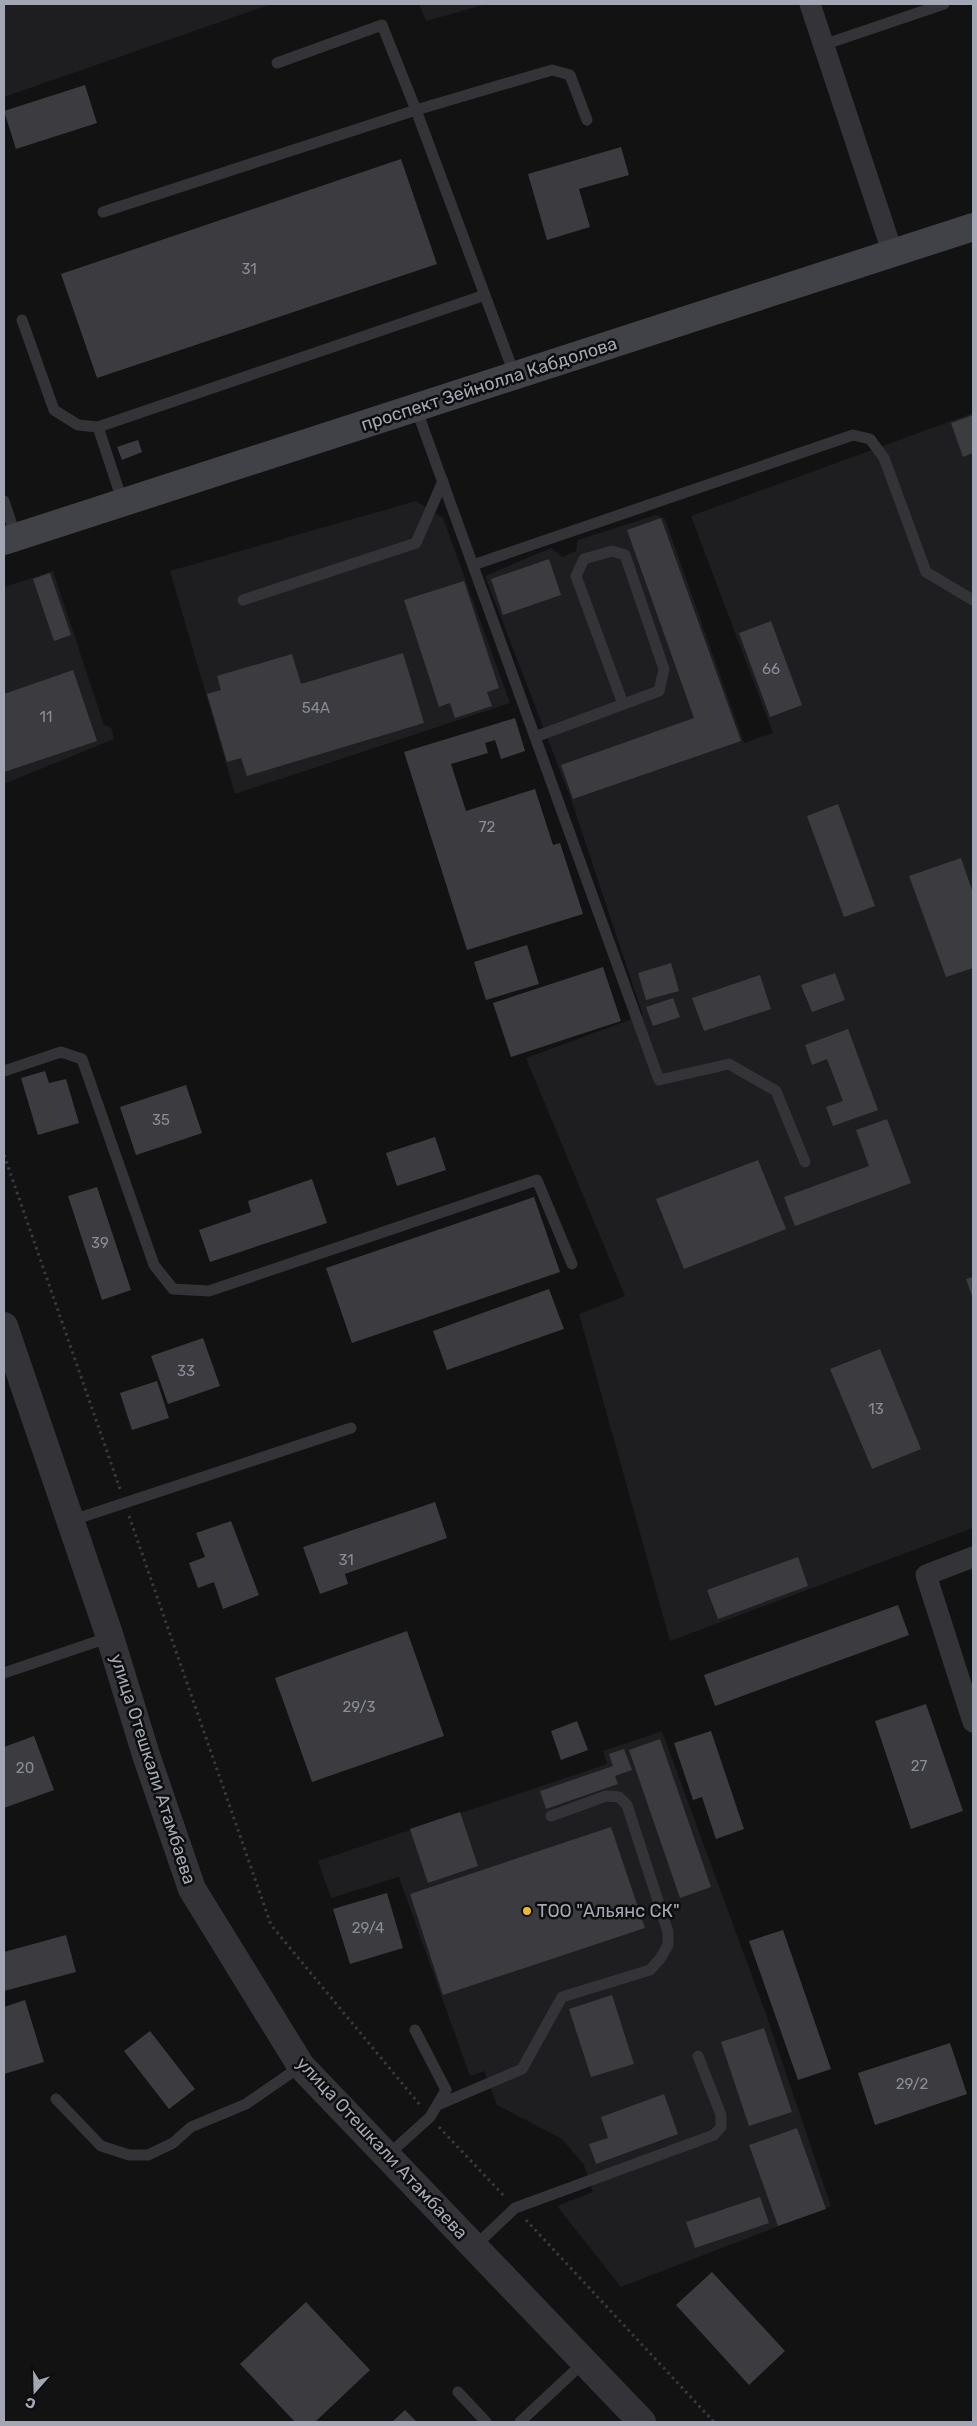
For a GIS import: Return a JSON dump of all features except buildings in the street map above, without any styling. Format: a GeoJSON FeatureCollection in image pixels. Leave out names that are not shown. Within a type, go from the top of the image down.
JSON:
{"type":"FeatureCollection","features":[{"type":"Feature","properties":{"kind":"main road","name":"проспект Зейнолла Кабдолова"},"geometry":{"type":"LineString","coordinates":[[10,539],[893,254],[973,226]]}},
{"type":"Feature","properties":{"kind":"street"},"geometry":{"type":"LineString","coordinates":[[810,4],[893,254]]}},
{"type":"Feature","properties":{"kind":"street","name":"улица Отешкали Атамбаева"},"geometry":{"type":"LineString","coordinates":[[4,1326],[110,1637],[146,1755],[192,1889],[301,2066],[642,2422]]}},
{"type":"Feature","properties":{"kind":"street"},"geometry":{"type":"LineString","coordinates":[[973,1557],[926,1575],[973,1722]]}},
{"type":"Feature","properties":{"kind":"lane"},"geometry":{"type":"LineString","coordinates":[[823,45],[944,4]]}},
{"type":"Feature","properties":{"kind":"lane"},"geometry":{"type":"LineString","coordinates":[[277,63],[382,24],[416,110],[514,376]]}},
{"type":"Feature","properties":{"kind":"lane"},"geometry":{"type":"LineString","coordinates":[[103,212],[416,110],[552,70],[570,75],[587,120]]}},
{"type":"Feature","properties":{"kind":"lane"},"geometry":{"type":"LineString","coordinates":[[22,320],[54,410],[78,425],[98,427],[485,295]]}},
{"type":"Feature","properties":{"kind":"lane"},"geometry":{"type":"LineString","coordinates":[[416,408],[659,1080],[729,1064],[776,1091],[805,1162]]}},
{"type":"Feature","properties":{"kind":"lane"},"geometry":{"type":"LineString","coordinates":[[98,427],[123,503]]}},
{"type":"Feature","properties":{"kind":"lane"},"geometry":{"type":"LineString","coordinates":[[473,565],[853,435],[870,439],[884,458],[926,572],[973,600]]}},
{"type":"Feature","properties":{"kind":"lane"},"geometry":{"type":"LineString","coordinates":[[243,600],[416,542],[443,481]]}},
{"type":"Feature","properties":{"kind":"lane"},"geometry":{"type":"LineString","coordinates":[[4,501],[10,539]]}},
{"type":"Feature","properties":{"kind":"lane"},"geometry":{"type":"LineString","coordinates":[[535,737],[623,704],[659,690],[664,669],[625,555],[612,551],[584,559],[576,576],[623,704]]}},
{"type":"Feature","properties":{"kind":"lane"},"geometry":{"type":"LineString","coordinates":[[4,1071],[61,1052],[82,1059],[154,1265],[173,1289],[209,1292],[536,1180],[572,1264]]}},
{"type":"Feature","properties":{"kind":"lane"},"geometry":{"type":"LineString","coordinates":[[70,1521],[350,1428]]}},
{"type":"Feature","properties":{"kind":"lane"},"geometry":{"type":"LineString","coordinates":[[4,1674],[110,1637]]}},
{"type":"Feature","properties":{"kind":"lane"},"geometry":{"type":"LineString","coordinates":[[440,2104],[522,2069],[562,1997],[650,1970],[660,1959],[668,1945],[668,1932],[627,1806],[620,1798],[606,1796],[551,1816]]}},
{"type":"Feature","properties":{"kind":"lane"},"geometry":{"type":"LineString","coordinates":[[388,2155],[430,2117],[440,2104],[446,2090],[414,2030]]}},
{"type":"Feature","properties":{"kind":"lane"},"geometry":{"type":"LineString","coordinates":[[475,2246],[515,2208],[714,2135],[721,2127],[722,2115],[698,2056]]}},
{"type":"Feature","properties":{"kind":"lane"},"geometry":{"type":"LineString","coordinates":[[56,2099],[100,2146],[129,2155],[148,2155],[173,2143],[191,2128],[246,2104],[301,2066]]}},
{"type":"Feature","properties":{"kind":"lane"},"geometry":{"type":"LineString","coordinates":[[520,2422],[584,2362]]}},
{"type":"Feature","properties":{"kind":"lane"},"geometry":{"type":"LineString","coordinates":[[458,2392],[486,2422]]}},
{"type":"Feature","properties":{"kind":"path"},"geometry":{"type":"LineString","coordinates":[[4,1154],[271,1925],[430,2117],[714,2422]]}},
{"type":"Feature","properties":{"kind":"shaded area"},"geometry":{"type":"Polygon","coordinates":[[[4,4],[272,4],[4,97],[4,4]]]}},
{"type":"Feature","properties":{"kind":"shaded area"},"geometry":{"type":"Polygon","coordinates":[[[419,4],[487,4],[426,21],[419,4]]]}},
{"type":"Feature","properties":{"kind":"shaded area"},"geometry":{"type":"Polygon","coordinates":[[[973,413],[973,1528],[670,1641],[579,1314],[625,1296],[526,1058],[643,1015],[572,802],[485,576],[551,548],[562,557],[576,551],[578,540],[656,515],[665,519],[744,743],[773,733],[691,516],[973,413]]]}},
{"type":"Feature","properties":{"kind":"shaded area"},"geometry":{"type":"Polygon","coordinates":[[[416,501],[443,518],[510,703],[235,794],[170,571],[416,501]]]}},
{"type":"Feature","properties":{"kind":"shaded area"},"geometry":{"type":"Polygon","coordinates":[[[53,571],[104,725],[111,727],[114,739],[4,784],[4,587],[53,571]]]}},
{"type":"Feature","properties":{"kind":"shaded area"},"geometry":{"type":"Polygon","coordinates":[[[662,1731],[767,2017],[831,2206],[621,2287],[557,2206],[593,2192],[584,2165],[562,2139],[497,2105],[484,2071],[470,2076],[399,1877],[331,1898],[318,1861],[607,1764],[603,1751],[662,1731]]]}},
{"type":"Feature","properties":{"kind":"place","name":"ТОО \"Альянс СК\""},"geometry":{"type":"Point","coordinates":[527,1911]}}]}
